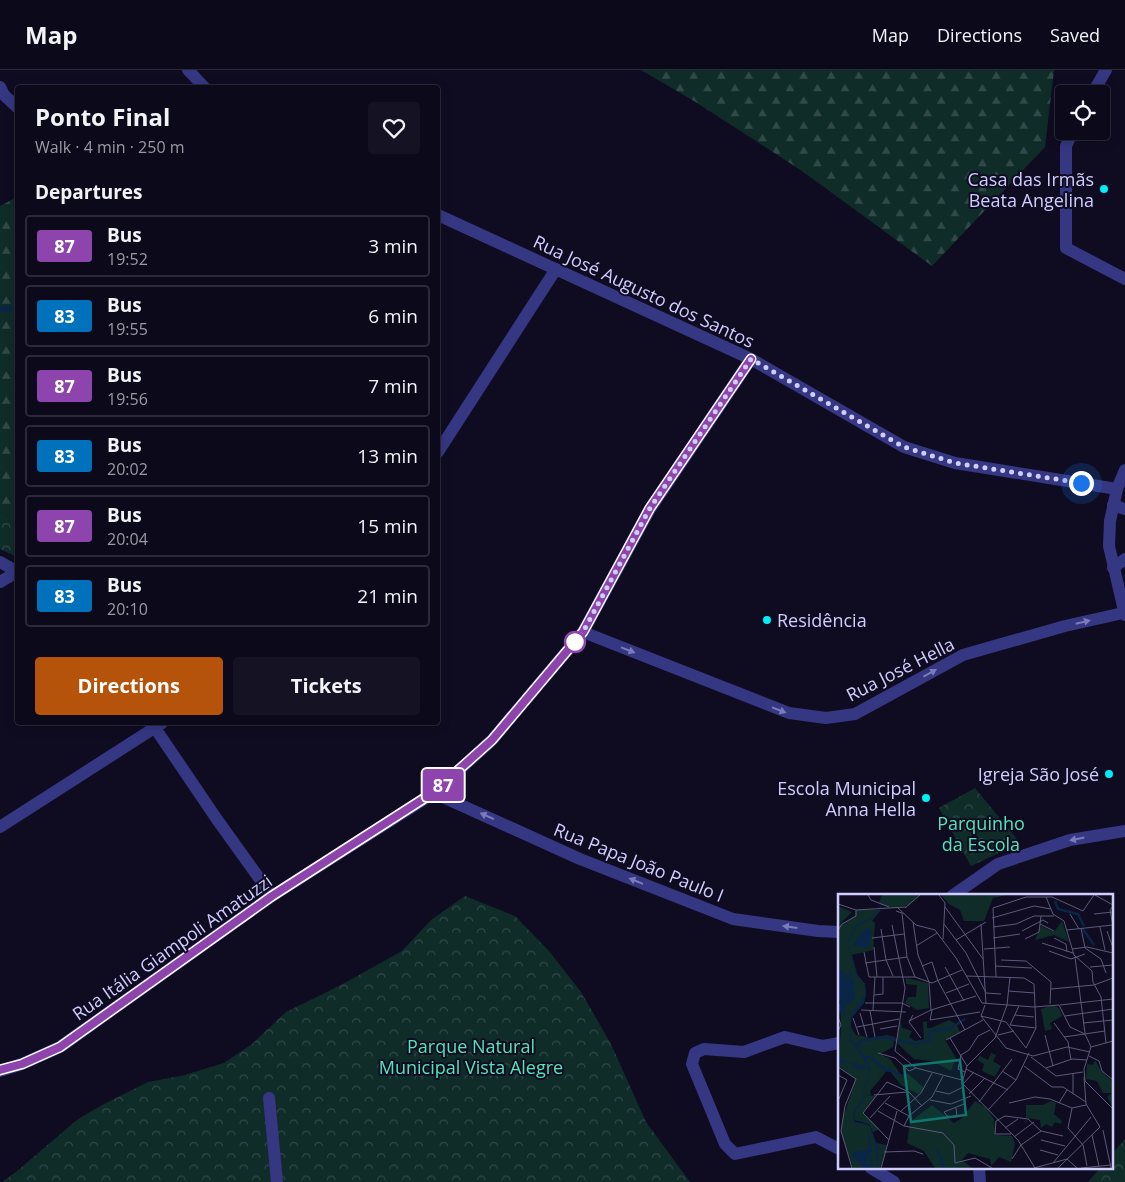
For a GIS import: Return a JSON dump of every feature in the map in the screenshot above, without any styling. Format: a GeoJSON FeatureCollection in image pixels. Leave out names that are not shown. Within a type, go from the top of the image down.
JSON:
{"type":"FeatureCollection","features":[{"type":"Feature","properties":{"kind":"street"},"geometry":{"type":"LineString","coordinates":[[188,70],[202,85]]}},
{"type":"Feature","properties":{"kind":"street"},"geometry":{"type":"LineString","coordinates":[[1097,85],[1106,70]]}},
{"type":"Feature","properties":{"kind":"street"},"geometry":{"type":"LineString","coordinates":[[0,88],[4,95],[15,105]]}},
{"type":"Feature","properties":{"kind":"street"},"geometry":{"type":"LineString","coordinates":[[1069,140],[1066,146],[1066,248],[1125,280]]}},
{"type":"Feature","properties":{"kind":"street","name":"Rua José Augusto dos Santos"},"geometry":{"type":"LineString","coordinates":[[440,216],[751,359],[904,447],[955,463],[1117,489]]}},
{"type":"Feature","properties":{"kind":"street"},"geometry":{"type":"LineString","coordinates":[[440,449],[556,269]]}},
{"type":"Feature","properties":{"kind":"street","name":"Rua Itália Giampoli Amatuzzi"},"geometry":{"type":"LineString","coordinates":[[0,1070],[22,1064],[60,1047],[272,896],[434,792],[492,740],[583,632],[650,508],[751,359]]}},
{"type":"Feature","properties":{"kind":"street"},"geometry":{"type":"LineString","coordinates":[[1124,614],[1109,546],[1110,521],[1119,507],[1117,489],[1125,470]]}},
{"type":"Feature","properties":{"kind":"street"},"geometry":{"type":"LineString","coordinates":[[1113,568],[1125,559]]}},
{"type":"Feature","properties":{"kind":"street"},"geometry":{"type":"LineString","coordinates":[[0,562],[15,571]]}},
{"type":"Feature","properties":{"kind":"street"},"geometry":{"type":"LineString","coordinates":[[0,582],[15,573]]}},
{"type":"Feature","properties":{"kind":"street","name":"Rua José Hella"},"geometry":{"type":"LineString","coordinates":[[583,632],[789,714],[826,718],[855,714],[963,655],[1064,626],[1124,614]]}},
{"type":"Feature","properties":{"kind":"street"},"geometry":{"type":"LineString","coordinates":[[0,827],[154,725]]}},
{"type":"Feature","properties":{"kind":"street"},"geometry":{"type":"LineString","coordinates":[[157,725],[216,818],[272,896]]}},
{"type":"Feature","properties":{"kind":"street","name":"Rua Papa João Paulo I"},"geometry":{"type":"LineString","coordinates":[[434,792],[580,859],[733,919],[818,931],[838,932]]}},
{"type":"Feature","properties":{"kind":"street"},"geometry":{"type":"LineString","coordinates":[[955,894],[998,864],[1070,840],[1125,831]]}},
{"type":"Feature","properties":{"kind":"street"},"geometry":{"type":"LineString","coordinates":[[838,1043],[823,1046],[785,1037],[744,1052],[704,1049],[695,1053],[692,1064],[725,1144],[735,1154],[816,1137],[838,1148]]}},
{"type":"Feature","properties":{"kind":"street"},"geometry":{"type":"LineString","coordinates":[[269,1098],[277,1182]]}},
{"type":"Feature","properties":{"kind":"street"},"geometry":{"type":"LineString","coordinates":[[874,1170],[894,1182]]}},
{"type":"Feature","properties":{"kind":"green space"},"geometry":{"type":"Polygon","coordinates":[[[641,70],[1054,70],[1045,147],[932,266],[802,171],[694,101],[641,70]]]}},
{"type":"Feature","properties":{"kind":"green space"},"geometry":{"type":"Polygon","coordinates":[[[15,198],[15,522],[0,511],[0,206],[15,198]]]}},
{"type":"Feature","properties":{"kind":"green space"},"geometry":{"type":"Polygon","coordinates":[[[0,511],[15,522],[15,556],[0,549],[0,511]]]}},
{"type":"Feature","properties":{"kind":"green space","name":"Parquinho da Escola"},"geometry":{"type":"Polygon","coordinates":[[[975,788],[1020,843],[971,866],[939,808],[975,788]]]}},
{"type":"Feature","properties":{"kind":"green space","name":"Parque Natural Municipal Vista Alegre"},"geometry":{"type":"Polygon","coordinates":[[[465,896],[515,916],[549,951],[581,992],[611,1044],[646,1122],[690,1182],[2,1182],[78,1119],[104,1104],[148,1082],[185,1075],[224,1063],[252,1044],[286,1012],[341,985],[402,951],[431,920],[465,896]]]}},
{"type":"Feature","properties":{"kind":"green space"},"geometry":{"type":"Polygon","coordinates":[[[1125,1139],[1125,1182],[1088,1182],[1098,1170],[1112,1170],[1112,1154],[1125,1139]]]}},
{"type":"Feature","properties":{"kind":"waterway"},"geometry":{"type":"LineString","coordinates":[[0,309],[10,309]]}},
{"type":"Feature","properties":{"kind":"bus line","name":"87"},"geometry":{"type":"LineString","coordinates":[[0,1070],[22,1064],[60,1047],[272,896],[434,792],[492,740],[583,632],[650,508],[751,359]]}},
{"type":"Feature","properties":{"kind":"place","name":"Casa das Irmãs Beata Angelina"},"geometry":{"type":"Point","coordinates":[1104,189]}},
{"type":"Feature","properties":{"kind":"place","name":"Residência"},"geometry":{"type":"Point","coordinates":[767,620]}},
{"type":"Feature","properties":{"kind":"place","name":"Igreja São José"},"geometry":{"type":"Point","coordinates":[1109,774]}},
{"type":"Feature","properties":{"kind":"place","name":"Escola Municipal Anna Hella"},"geometry":{"type":"Point","coordinates":[926,798]}},
{"type":"Feature","properties":{"kind":"route"},"geometry":{"type":"LineString","coordinates":[[575,642],[583,632],[650,508],[751,359],[904,447],[955,463],[1081,483]]}}]}
